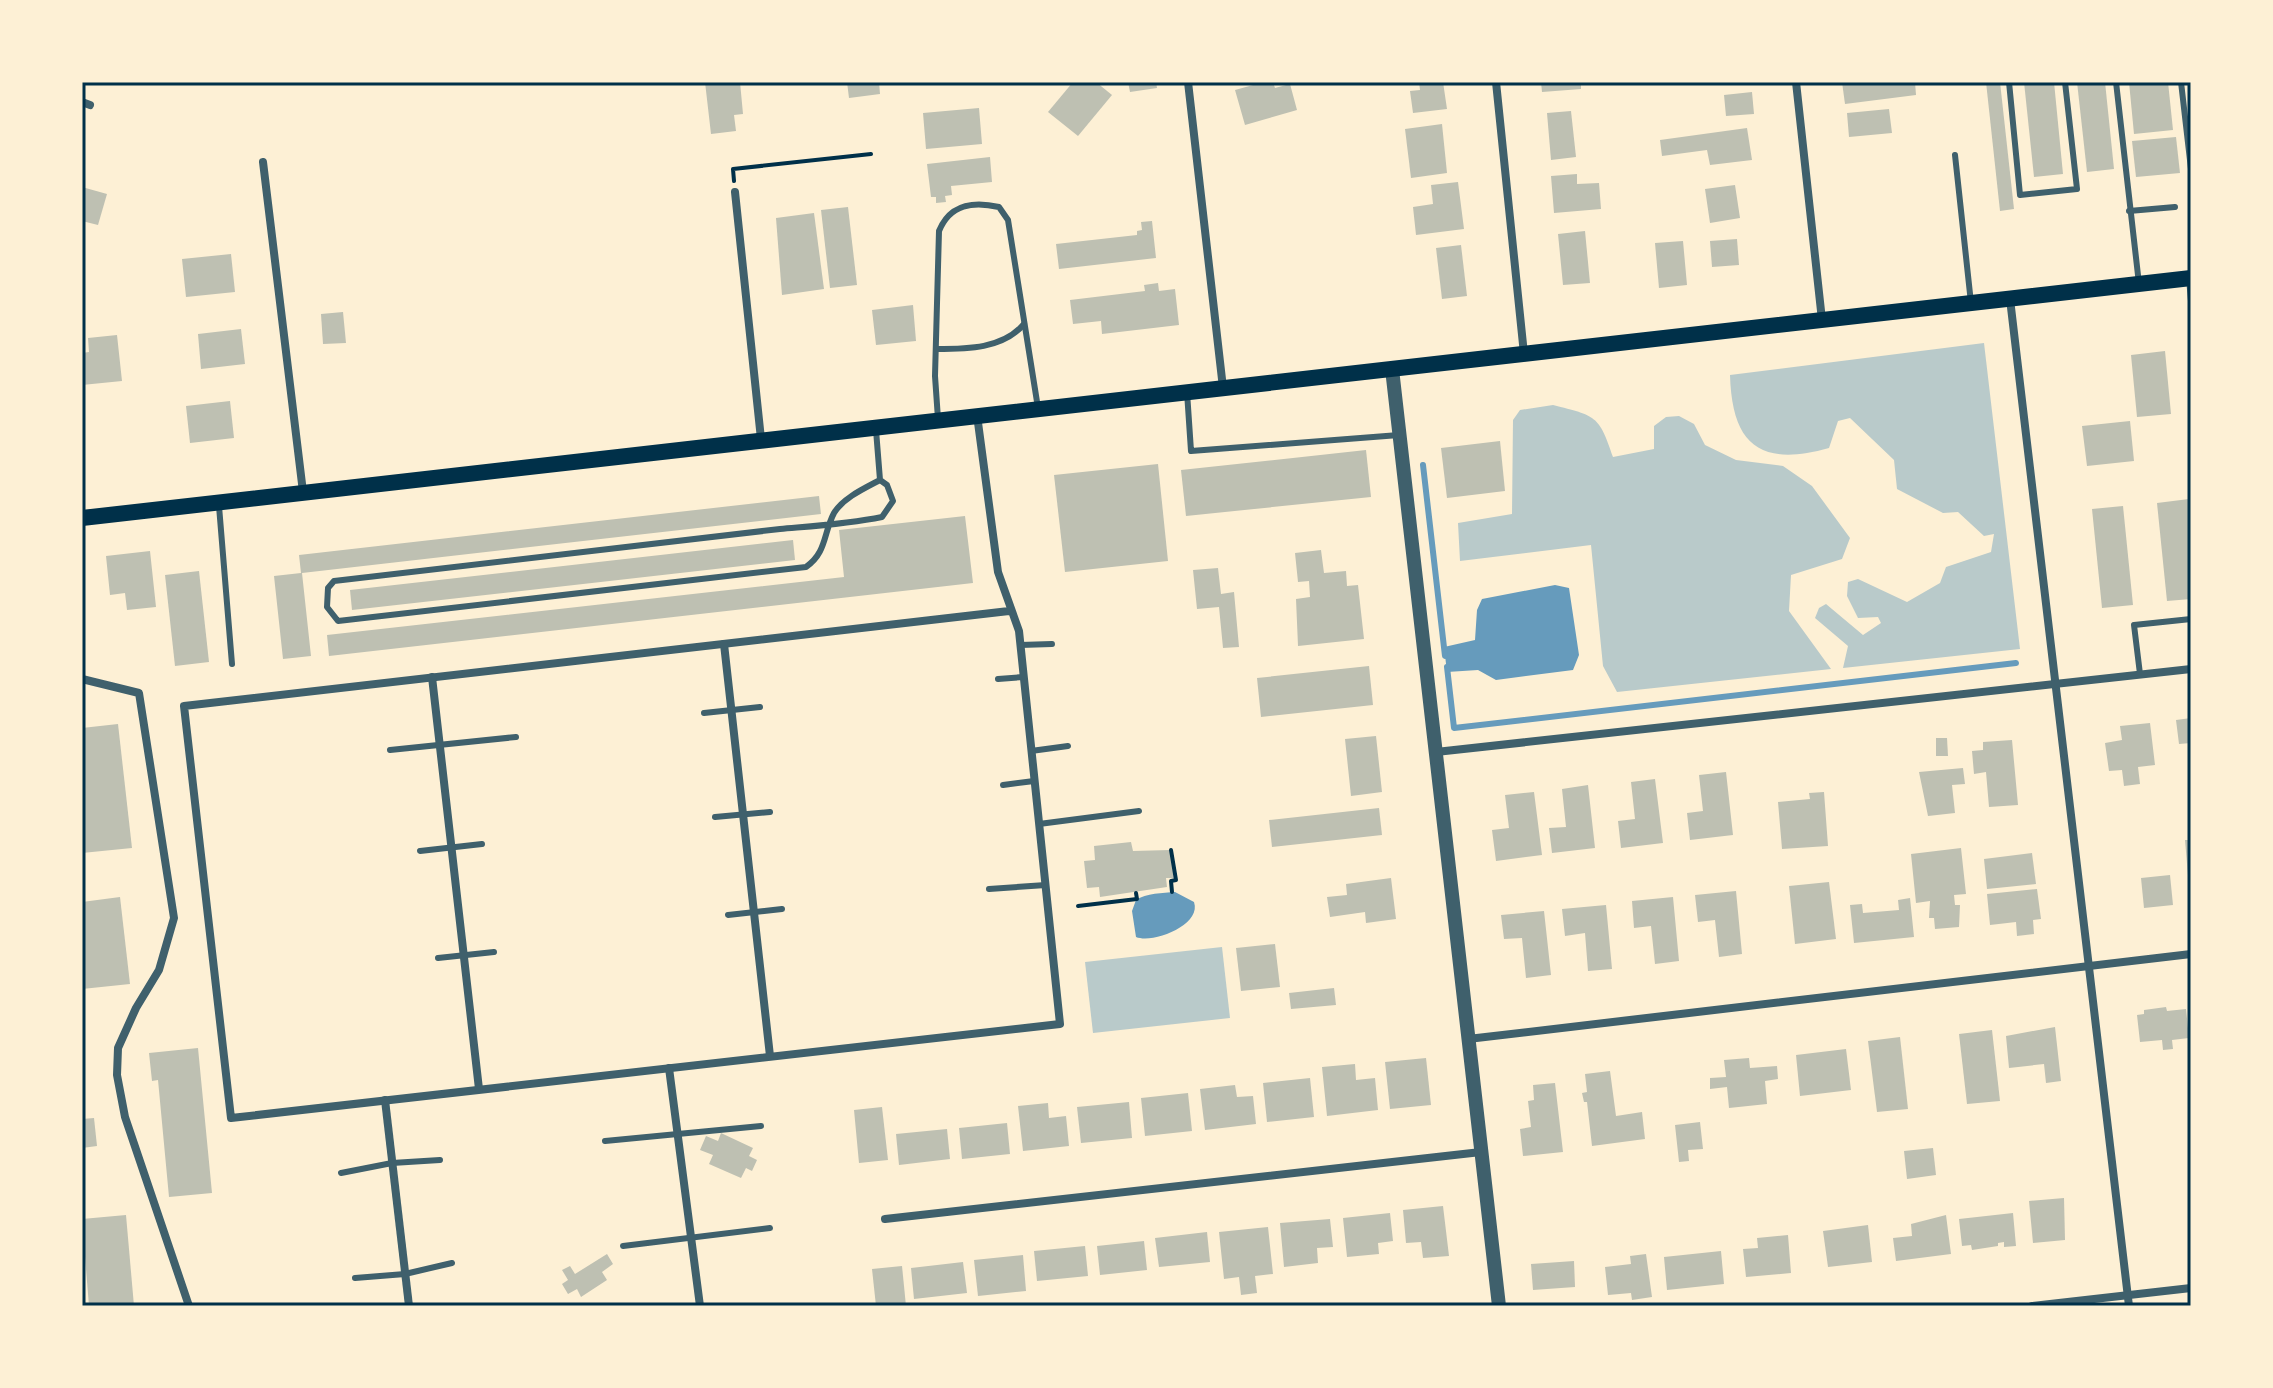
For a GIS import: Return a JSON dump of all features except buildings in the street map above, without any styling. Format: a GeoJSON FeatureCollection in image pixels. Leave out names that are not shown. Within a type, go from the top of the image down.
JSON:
{"type":"FeatureCollection","features":[{"type":"Feature","properties":{"kind":"main road"},"geometry":{"type":"LineString","coordinates":[[82,518],[2190,278]]}},
{"type":"Feature","properties":{"kind":"street"},"geometry":{"type":"LineString","coordinates":[[1188,82],[1223,388]]}},
{"type":"Feature","properties":{"kind":"street"},"geometry":{"type":"LineString","coordinates":[[1496,82],[1524,354]]}},
{"type":"Feature","properties":{"kind":"street"},"geometry":{"type":"LineString","coordinates":[[1796,82],[1822,320]]}},
{"type":"Feature","properties":{"kind":"street"},"geometry":{"type":"LineString","coordinates":[[263,162],[303,492]]}},
{"type":"Feature","properties":{"kind":"street"},"geometry":{"type":"LineString","coordinates":[[735,192],[761,439]]}},
{"type":"Feature","properties":{"kind":"street"},"geometry":{"type":"LineString","coordinates":[[2010,298],[2129,1306]]}},
{"type":"Feature","properties":{"kind":"street"},"geometry":{"type":"LineString","coordinates":[[1392,369],[1499,1306]]}},
{"type":"Feature","properties":{"kind":"street"},"geometry":{"type":"LineString","coordinates":[[977,415],[998,572],[1009,611],[1019,631],[1060,1024],[231,1118],[184,706],[1009,611]]}},
{"type":"Feature","properties":{"kind":"street"},"geometry":{"type":"LineString","coordinates":[[724,644],[770,1056]]}},
{"type":"Feature","properties":{"kind":"street"},"geometry":{"type":"LineString","coordinates":[[1436,752],[2191,669]]}},
{"type":"Feature","properties":{"kind":"street"},"geometry":{"type":"LineString","coordinates":[[432,677],[479,1089]]}},
{"type":"Feature","properties":{"kind":"street"},"geometry":{"type":"LineString","coordinates":[[82,679],[117,685],[139,693],[174,918],[159,970],[136,1008],[118,1048],[117,1075],[125,1117],[189,1306]]}},
{"type":"Feature","properties":{"kind":"street"},"geometry":{"type":"LineString","coordinates":[[1468,1039],[2191,954]]}},
{"type":"Feature","properties":{"kind":"street"},"geometry":{"type":"LineString","coordinates":[[669,1068],[700,1306]]}},
{"type":"Feature","properties":{"kind":"street"},"geometry":{"type":"LineString","coordinates":[[385,1100],[409,1306]]}},
{"type":"Feature","properties":{"kind":"street"},"geometry":{"type":"LineString","coordinates":[[885,1219],[1481,1152]]}},
{"type":"Feature","properties":{"kind":"street"},"geometry":{"type":"LineString","coordinates":[[2032,1306],[2191,1288]]}},
{"type":"Feature","properties":{"kind":"lane"},"geometry":{"type":"LineString","coordinates":[[2009,82],[2020,195],[2077,189],[2065,82]]}},
{"type":"Feature","properties":{"kind":"lane"},"geometry":{"type":"LineString","coordinates":[[2116,82],[2139,284]]}},
{"type":"Feature","properties":{"kind":"lane"},"geometry":{"type":"LineString","coordinates":[[2181,82],[2191,169]]}},
{"type":"Feature","properties":{"kind":"lane"},"geometry":{"type":"LineString","coordinates":[[1955,155],[1971,303]]}},
{"type":"Feature","properties":{"kind":"lane"},"geometry":{"type":"LineString","coordinates":[[938,419],[939,231],[945,217],[967,204],[999,207],[1008,220],[1038,408]]}},
{"type":"Feature","properties":{"kind":"lane"},"geometry":{"type":"LineString","coordinates":[[2129,211],[2175,207]]}},
{"type":"Feature","properties":{"kind":"lane"},"geometry":{"type":"LineString","coordinates":[[2190,278],[2191,301]]}},
{"type":"Feature","properties":{"kind":"lane"},"geometry":{"type":"LineString","coordinates":[[936,349],[995,343],[1012,338],[1024,324]]}},
{"type":"Feature","properties":{"kind":"lane"},"geometry":{"type":"LineString","coordinates":[[1187,392],[1191,451],[1399,435]]}},
{"type":"Feature","properties":{"kind":"lane"},"geometry":{"type":"LineString","coordinates":[[876,427],[880,480]]}},
{"type":"Feature","properties":{"kind":"lane"},"geometry":{"type":"LineString","coordinates":[[880,480],[835,512],[831,524],[819,557],[806,567],[338,621],[327,607],[328,588],[334,581],[831,524],[882,517],[893,501],[887,485],[880,480]]}},
{"type":"Feature","properties":{"kind":"lane"},"geometry":{"type":"LineString","coordinates":[[218,502],[232,664]]}},
{"type":"Feature","properties":{"kind":"lane"},"geometry":{"type":"LineString","coordinates":[[2140,674],[2134,625],[2191,619]]}},
{"type":"Feature","properties":{"kind":"lane"},"geometry":{"type":"LineString","coordinates":[[1020,645],[1052,644]]}},
{"type":"Feature","properties":{"kind":"lane"},"geometry":{"type":"LineString","coordinates":[[998,679],[1023,677]]}},
{"type":"Feature","properties":{"kind":"lane"},"geometry":{"type":"LineString","coordinates":[[704,713],[760,707]]}},
{"type":"Feature","properties":{"kind":"lane"},"geometry":{"type":"LineString","coordinates":[[390,750],[516,737]]}},
{"type":"Feature","properties":{"kind":"lane"},"geometry":{"type":"LineString","coordinates":[[1031,751],[1068,746]]}},
{"type":"Feature","properties":{"kind":"lane"},"geometry":{"type":"LineString","coordinates":[[1003,785],[1034,781]]}},
{"type":"Feature","properties":{"kind":"lane"},"geometry":{"type":"LineString","coordinates":[[1039,824],[1139,811]]}},
{"type":"Feature","properties":{"kind":"lane"},"geometry":{"type":"LineString","coordinates":[[715,817],[770,812]]}},
{"type":"Feature","properties":{"kind":"lane"},"geometry":{"type":"LineString","coordinates":[[420,851],[482,844]]}},
{"type":"Feature","properties":{"kind":"lane"},"geometry":{"type":"LineString","coordinates":[[989,889],[1046,885]]}},
{"type":"Feature","properties":{"kind":"lane"},"geometry":{"type":"LineString","coordinates":[[728,915],[782,909]]}},
{"type":"Feature","properties":{"kind":"lane"},"geometry":{"type":"LineString","coordinates":[[438,958],[494,952]]}},
{"type":"Feature","properties":{"kind":"lane"},"geometry":{"type":"LineString","coordinates":[[605,1141],[761,1126]]}},
{"type":"Feature","properties":{"kind":"lane"},"geometry":{"type":"LineString","coordinates":[[341,1173],[392,1163],[440,1160]]}},
{"type":"Feature","properties":{"kind":"lane"},"geometry":{"type":"LineString","coordinates":[[623,1246],[770,1228]]}},
{"type":"Feature","properties":{"kind":"lane"},"geometry":{"type":"LineString","coordinates":[[355,1278],[405,1274],[452,1263]]}},
{"type":"Feature","properties":{"kind":"path"},"geometry":{"type":"LineString","coordinates":[[733,169],[871,154]]}},
{"type":"Feature","properties":{"kind":"path"},"geometry":{"type":"LineString","coordinates":[[1171,850],[1176,880],[1169,881],[1172,892]]}},
{"type":"Feature","properties":{"kind":"path"},"geometry":{"type":"LineString","coordinates":[[1078,906],[1137,899],[1136,893]]}},
{"type":"Feature","properties":{"kind":"shaded area"},"geometry":{"type":"Polygon","coordinates":[[[1984,343],[2020,649],[1843,668],[1848,646],[1815,618],[1819,608],[1826,604],[1863,635],[1881,623],[1878,617],[1858,618],[1847,596],[1848,582],[1858,579],[1907,602],[1940,583],[1946,567],[1991,552],[1994,534],[1984,536],[1958,512],[1943,513],[1897,489],[1894,460],[1850,418],[1838,421],[1829,448],[1785,455],[1768,452],[1755,445],[1744,434],[1737,419],[1730,375],[1984,343]]]}},
{"type":"Feature","properties":{"kind":"shaded area"},"geometry":{"type":"Polygon","coordinates":[[[1553,405],[1594,419],[1604,433],[1613,457],[1654,449],[1654,426],[1666,417],[1679,416],[1694,424],[1705,445],[1736,460],[1783,466],[1812,486],[1850,538],[1842,559],[1791,575],[1789,611],[1831,669],[1617,692],[1603,666],[1591,545],[1460,561],[1458,523],[1512,514],[1513,420],[1520,410],[1553,405]]]}},
{"type":"Feature","properties":{"kind":"shaded area"},"geometry":{"type":"Polygon","coordinates":[[[1222,947],[1230,1018],[1093,1033],[1085,962],[1222,947]]]}},
{"type":"Feature","properties":{"kind":"water"},"geometry":{"type":"Polygon","coordinates":[[[1555,585],[1569,588],[1579,655],[1573,670],[1496,680],[1478,670],[1447,672],[1444,647],[1475,640],[1477,610],[1482,599],[1555,585]]]}},
{"type":"Feature","properties":{"kind":"water"},"geometry":{"type":"Polygon","coordinates":[[[1175,892],[1194,902],[1195,910],[1191,918],[1164,935],[1136,937],[1132,911],[1136,900],[1175,892]]]}},
{"type":"Feature","properties":{"kind":"waterway"},"geometry":{"type":"LineString","coordinates":[[1423,465],[1445,656]]}},
{"type":"Feature","properties":{"kind":"waterway"},"geometry":{"type":"LineString","coordinates":[[1447,667],[1454,728],[2016,663]]}}]}
